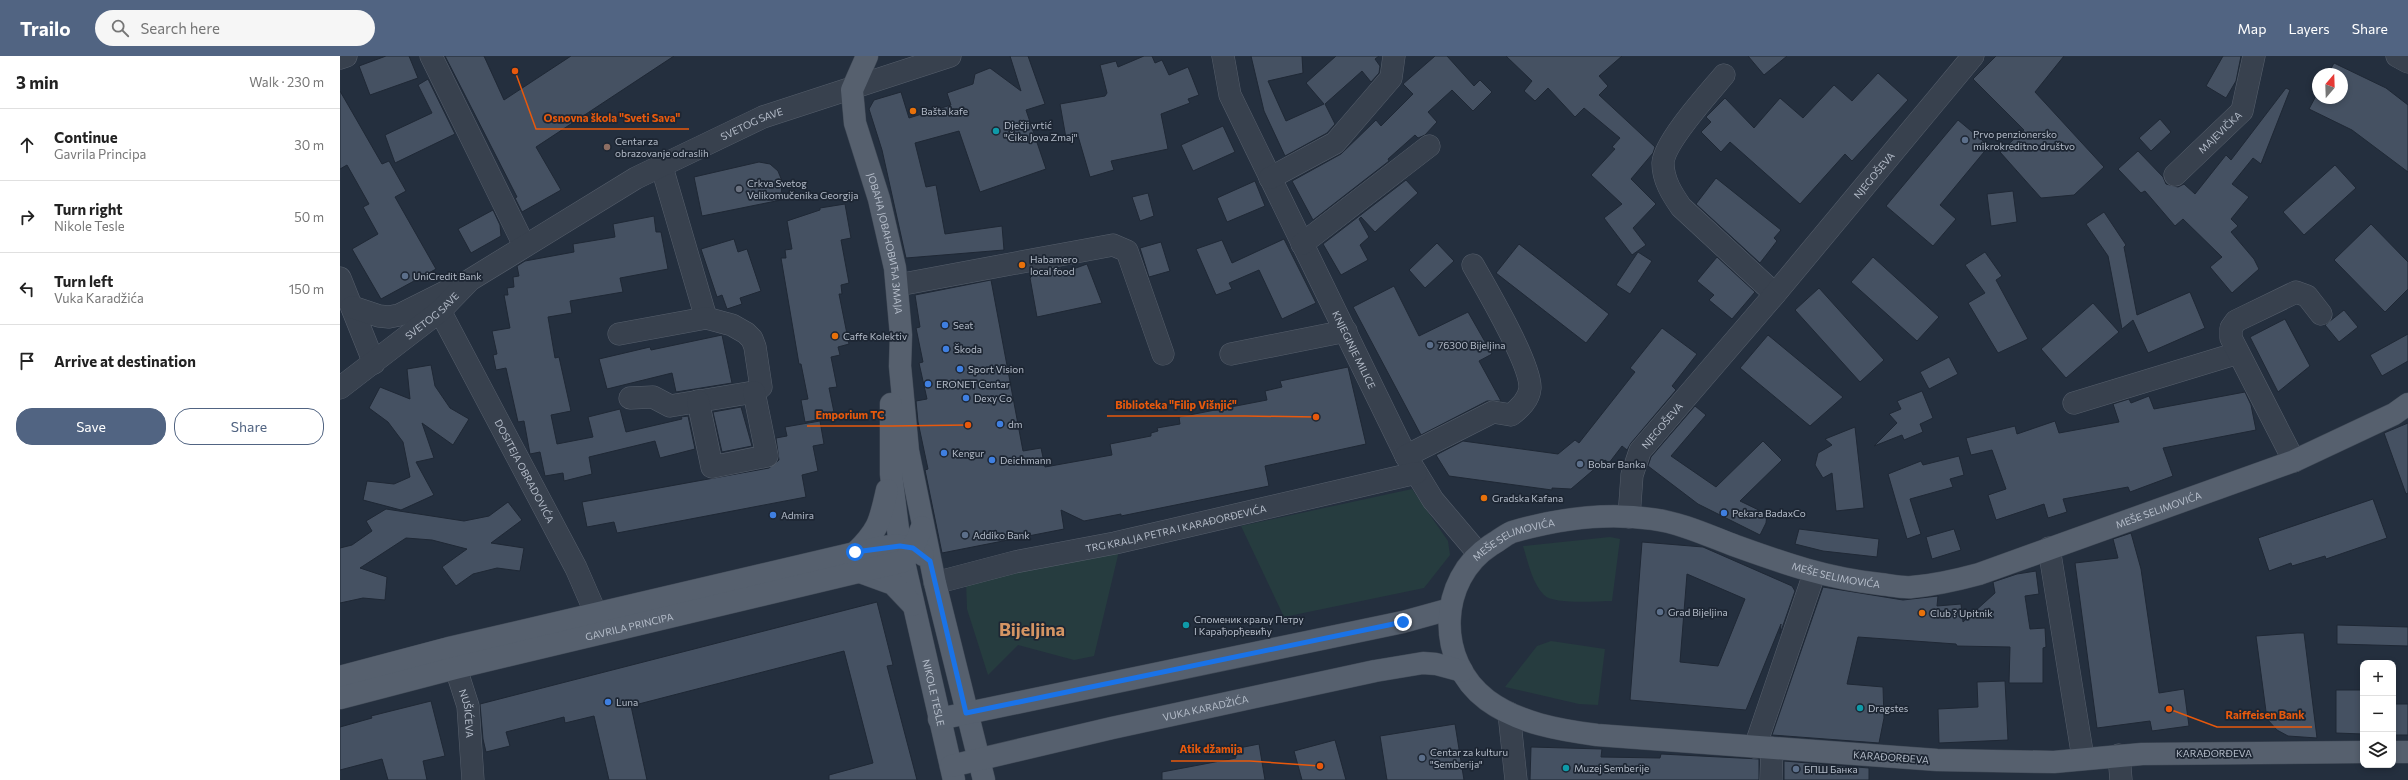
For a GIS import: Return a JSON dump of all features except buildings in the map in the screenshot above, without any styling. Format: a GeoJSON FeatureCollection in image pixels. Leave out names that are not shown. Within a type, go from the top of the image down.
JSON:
{"type":"FeatureCollection","features":[{"type":"Feature","properties":{"kind":"main road"},"geometry":{"type":"LineString","coordinates":[[852,90],[867,56]]}},
{"type":"Feature","properties":{"kind":"main road","name":"ЈОВАНА ЈОВАНОВИЋА ЗМАЈА"},"geometry":{"type":"LineString","coordinates":[[852,90],[856,124],[879,199],[898,285],[901,335],[900,366]]}},
{"type":"Feature","properties":{"kind":"main road"},"geometry":{"type":"LineString","coordinates":[[900,366],[891,407],[891,474],[880,520],[857,562],[893,584],[913,605]]}},
{"type":"Feature","properties":{"kind":"main road"},"geometry":{"type":"LineString","coordinates":[[900,366],[908,451],[922,527],[966,713],[982,770]]}},
{"type":"Feature","properties":{"kind":"main road","name":"MEŠE SELIMOVIĆA"},"geometry":{"type":"LineString","coordinates":[[1453,650],[1449,629],[1450,609],[1454,591],[1462,574],[1478,553],[1509,533],[1563,520],[1629,517],[1654,519],[1709,534],[1733,545],[1814,574],[1852,581],[1910,587],[1953,582],[2294,461],[2394,414],[2408,404]]}},
{"type":"Feature","properties":{"kind":"main road","name":"NIKOLE TESLE"},"geometry":{"type":"LineString","coordinates":[[891,474],[906,551],[913,605],[952,773]]}},
{"type":"Feature","properties":{"kind":"main road"},"geometry":{"type":"LineString","coordinates":[[922,527],[906,551],[930,561]]}},
{"type":"Feature","properties":{"kind":"main road","name":"GAVRILA PRINCIPA"},"geometry":{"type":"LineString","coordinates":[[340,677],[452,658],[906,551]]}},
{"type":"Feature","properties":{"kind":"main road"},"geometry":{"type":"LineString","coordinates":[[939,719],[1403,622],[1450,609]]}},
{"type":"Feature","properties":{"kind":"main road","name":"KARAĐORĐEVA"},"geometry":{"type":"LineString","coordinates":[[1453,650],[1462,671],[1482,696],[1509,713],[1554,730],[1575,733],[1937,760],[2054,762],[2119,755],[2360,752]]}},
{"type":"Feature","properties":{"kind":"main road","name":"GAVRILA PRINCIPA"},"geometry":{"type":"LineString","coordinates":[[340,698],[452,658]]}},
{"type":"Feature","properties":{"kind":"main road","name":"VUKA KARADŽIĆA"},"geometry":{"type":"LineString","coordinates":[[952,773],[982,770],[1112,728],[1375,671],[1423,663],[1436,664],[1462,671]]}},
{"type":"Feature","properties":{"kind":"main road"},"geometry":{"type":"LineString","coordinates":[[2396,752],[2408,752]]}},
{"type":"Feature","properties":{"kind":"street"},"geometry":{"type":"LineString","coordinates":[[340,58],[346,56]]}},
{"type":"Feature","properties":{"kind":"street"},"geometry":{"type":"LineString","coordinates":[[431,56],[524,245]]}},
{"type":"Feature","properties":{"kind":"street"},"geometry":{"type":"LineString","coordinates":[[895,56],[918,67]]}},
{"type":"Feature","properties":{"kind":"street","name":"SVETOG SAVE"},"geometry":{"type":"LineString","coordinates":[[340,388],[440,311],[470,280],[524,245],[662,164],[743,125],[852,90],[950,56]]}},
{"type":"Feature","properties":{"kind":"street","name":"KNJEGINJE MILICE"},"geometry":{"type":"LineString","coordinates":[[1223,56],[1230,95],[1411,464],[1433,500],[1478,553]]}},
{"type":"Feature","properties":{"kind":"street"},"geometry":{"type":"LineString","coordinates":[[1270,178],[1335,143],[1392,78],[1394,56]]}},
{"type":"Feature","properties":{"kind":"street","name":"NJEGOŠEVA"},"geometry":{"type":"LineString","coordinates":[[1629,517],[1632,476],[1640,451],[1775,294],[1973,56]]}},
{"type":"Feature","properties":{"kind":"street","name":"MAJEVIČKA"},"geometry":{"type":"LineString","coordinates":[[2175,175],[2242,111],[2254,56]]}},
{"type":"Feature","properties":{"kind":"street"},"geometry":{"type":"LineString","coordinates":[[2397,56],[2408,62]]}},
{"type":"Feature","properties":{"kind":"street"},"geometry":{"type":"LineString","coordinates":[[1724,75],[1669,144],[1663,163],[1666,179],[1670,190],[1681,207],[1775,294]]}},
{"type":"Feature","properties":{"kind":"street"},"geometry":{"type":"LineString","coordinates":[[1302,244],[1429,146]]}},
{"type":"Feature","properties":{"kind":"street"},"geometry":{"type":"LineString","coordinates":[[662,164],[706,318]]}},
{"type":"Feature","properties":{"kind":"street"},"geometry":{"type":"LineString","coordinates":[[898,285],[1113,245],[1127,251],[1163,354]]}},
{"type":"Feature","properties":{"kind":"street"},"geometry":{"type":"LineString","coordinates":[[1411,464],[1493,412],[1511,415],[1524,404],[1530,388],[1525,369],[1501,315],[1473,265]]}},
{"type":"Feature","properties":{"kind":"street"},"geometry":{"type":"LineString","coordinates":[[340,278],[374,363]]}},
{"type":"Feature","properties":{"kind":"street"},"geometry":{"type":"LineString","coordinates":[[352,307],[389,317],[470,280]]}},
{"type":"Feature","properties":{"kind":"street"},"geometry":{"type":"LineString","coordinates":[[2294,461],[2238,353],[2231,338],[2231,328],[2236,322],[2296,292],[2307,296],[2320,314]]}},
{"type":"Feature","properties":{"kind":"street","name":"DOSITEJA OBRADOVIĆA"},"geometry":{"type":"LineString","coordinates":[[440,311],[576,568],[600,623]]}},
{"type":"Feature","properties":{"kind":"street"},"geometry":{"type":"LineString","coordinates":[[619,334],[706,318],[732,325],[746,333],[752,339],[755,347],[761,387],[754,392],[670,406],[653,397],[630,398]]}},
{"type":"Feature","properties":{"kind":"street"},"geometry":{"type":"LineString","coordinates":[[1231,354],[1346,332]]}},
{"type":"Feature","properties":{"kind":"street"},"geometry":{"type":"LineString","coordinates":[[2074,403],[2238,353]]}},
{"type":"Feature","properties":{"kind":"street"},"geometry":{"type":"LineString","coordinates":[[698,401],[712,467],[767,456],[754,392]]}},
{"type":"Feature","properties":{"kind":"street","name":"TRG KRALJA PETRA I KARAĐORĐEVIĆA"},"geometry":{"type":"LineString","coordinates":[[935,584],[1015,562],[1115,543],[1411,464]]}},
{"type":"Feature","properties":{"kind":"street"},"geometry":{"type":"LineString","coordinates":[[2049,548],[2083,758]]}},
{"type":"Feature","properties":{"kind":"street"},"geometry":{"type":"LineString","coordinates":[[1771,780],[1764,748],[1814,574]]}},
{"type":"Feature","properties":{"kind":"street","name":"NUŠIĆEVA"},"geometry":{"type":"LineString","coordinates":[[452,658],[468,706],[473,780]]}},
{"type":"Feature","properties":{"kind":"street"},"geometry":{"type":"LineString","coordinates":[[1509,713],[1516,780]]}},
{"type":"Feature","properties":{"kind":"street"},"geometry":{"type":"LineString","coordinates":[[2119,755],[2121,780]]}},
{"type":"Feature","properties":{"kind":"green space"},"geometry":{"type":"Polygon","coordinates":[[[1412,489],[1448,541],[1450,555],[1424,588],[1284,617],[1241,526],[1412,489]]]}},
{"type":"Feature","properties":{"kind":"green space"},"geometry":{"type":"Polygon","coordinates":[[[1610,537],[1620,539],[1612,601],[1576,602],[1557,600],[1544,595],[1536,585],[1523,546],[1610,537]]]}},
{"type":"Feature","properties":{"kind":"green space"},"geometry":{"type":"Polygon","coordinates":[[[1119,551],[1094,656],[1074,660],[1018,645],[988,675],[967,609],[966,580],[1119,551]]]}},
{"type":"Feature","properties":{"kind":"green space"},"geometry":{"type":"Polygon","coordinates":[[[1551,641],[1605,649],[1598,705],[1579,704],[1505,687],[1537,646],[1551,641]]]}},
{"type":"Feature","properties":{"kind":"place","name":"Osnovna škola \"Sveti Sava\""},"geometry":{"type":"Point","coordinates":[515,71]}},
{"type":"Feature","properties":{"kind":"place","name":"Bašta kafe"},"geometry":{"type":"Point","coordinates":[913,111]}},
{"type":"Feature","properties":{"kind":"place","name":"Dječji vrtić \"Čika Jova Zmaj\""},"geometry":{"type":"Point","coordinates":[996,131]}},
{"type":"Feature","properties":{"kind":"place","name":"Prvo penzionersko mikrokreditno društvo"},"geometry":{"type":"Point","coordinates":[1965,140]}},
{"type":"Feature","properties":{"kind":"place","name":"Centar za obrazovanje odraslih"},"geometry":{"type":"Point","coordinates":[607,147]}},
{"type":"Feature","properties":{"kind":"place","name":"Crkva Svetog Velikomučenika Georgija"},"geometry":{"type":"Point","coordinates":[739,189]}},
{"type":"Feature","properties":{"kind":"place","name":"Habamero local food"},"geometry":{"type":"Point","coordinates":[1022,265]}},
{"type":"Feature","properties":{"kind":"place","name":"UniCredit Bank"},"geometry":{"type":"Point","coordinates":[405,276]}},
{"type":"Feature","properties":{"kind":"place","name":"Seat"},"geometry":{"type":"Point","coordinates":[945,325]}},
{"type":"Feature","properties":{"kind":"place","name":"Caffe Kolektiv"},"geometry":{"type":"Point","coordinates":[835,336]}},
{"type":"Feature","properties":{"kind":"place","name":"76300 Bijeljina"},"geometry":{"type":"Point","coordinates":[1430,345]}},
{"type":"Feature","properties":{"kind":"place","name":"Škoda"},"geometry":{"type":"Point","coordinates":[946,349]}},
{"type":"Feature","properties":{"kind":"place","name":"Sport Vision"},"geometry":{"type":"Point","coordinates":[960,369]}},
{"type":"Feature","properties":{"kind":"place","name":"ERONET Centar"},"geometry":{"type":"Point","coordinates":[928,384]}},
{"type":"Feature","properties":{"kind":"place","name":"Dexy Co"},"geometry":{"type":"Point","coordinates":[966,398]}},
{"type":"Feature","properties":{"kind":"place","name":"Biblioteka \"Filip Višnjić\""},"geometry":{"type":"Point","coordinates":[1316,417]}},
{"type":"Feature","properties":{"kind":"place","name":"dm"},"geometry":{"type":"Point","coordinates":[1000,424]}},
{"type":"Feature","properties":{"kind":"place","name":"Emporium TC"},"geometry":{"type":"Point","coordinates":[968,425]}},
{"type":"Feature","properties":{"kind":"place","name":"Kengur"},"geometry":{"type":"Point","coordinates":[944,453]}},
{"type":"Feature","properties":{"kind":"place","name":"Deichmann"},"geometry":{"type":"Point","coordinates":[992,460]}},
{"type":"Feature","properties":{"kind":"place","name":"Bobar Banka"},"geometry":{"type":"Point","coordinates":[1580,464]}},
{"type":"Feature","properties":{"kind":"place","name":"Gradska Kafana"},"geometry":{"type":"Point","coordinates":[1484,498]}},
{"type":"Feature","properties":{"kind":"place","name":"Pekara BadaxCo"},"geometry":{"type":"Point","coordinates":[1724,513]}},
{"type":"Feature","properties":{"kind":"place","name":"Admira"},"geometry":{"type":"Point","coordinates":[773,515]}},
{"type":"Feature","properties":{"kind":"place","name":"Addiko Bank"},"geometry":{"type":"Point","coordinates":[965,535]}},
{"type":"Feature","properties":{"kind":"place","name":"Grad Bijeljina"},"geometry":{"type":"Point","coordinates":[1660,612]}},
{"type":"Feature","properties":{"kind":"place","name":"Club ? Upitnik"},"geometry":{"type":"Point","coordinates":[1922,613]}},
{"type":"Feature","properties":{"kind":"place","name":"Споменик краљу Петру I Карађорђевићу"},"geometry":{"type":"Point","coordinates":[1186,625]}},
{"type":"Feature","properties":{"kind":"place","name":"Luna"},"geometry":{"type":"Point","coordinates":[608,702]}},
{"type":"Feature","properties":{"kind":"place","name":"Dragstes"},"geometry":{"type":"Point","coordinates":[1860,708]}},
{"type":"Feature","properties":{"kind":"place","name":"Raiffeisen Bank"},"geometry":{"type":"Point","coordinates":[2169,709]}},
{"type":"Feature","properties":{"kind":"place","name":"Centar za kulturu \"Semberija\""},"geometry":{"type":"Point","coordinates":[1422,758]}},
{"type":"Feature","properties":{"kind":"place","name":"Atik džamija"},"geometry":{"type":"Point","coordinates":[1320,766]}},
{"type":"Feature","properties":{"kind":"place","name":"Muzej Semberije"},"geometry":{"type":"Point","coordinates":[1566,768]}},
{"type":"Feature","properties":{"kind":"place","name":"БПШ Банка"},"geometry":{"type":"Point","coordinates":[1796,769]}},
{"type":"Feature","properties":{"kind":"district","name":"Bijeljina"},"geometry":{"type":"Point","coordinates":[1032,629]}},
{"type":"Feature","properties":{"kind":"route"},"geometry":{"type":"LineString","coordinates":[[855,552],[900,546],[913,548],[930,561],[966,713],[1403,622]]}}]}
